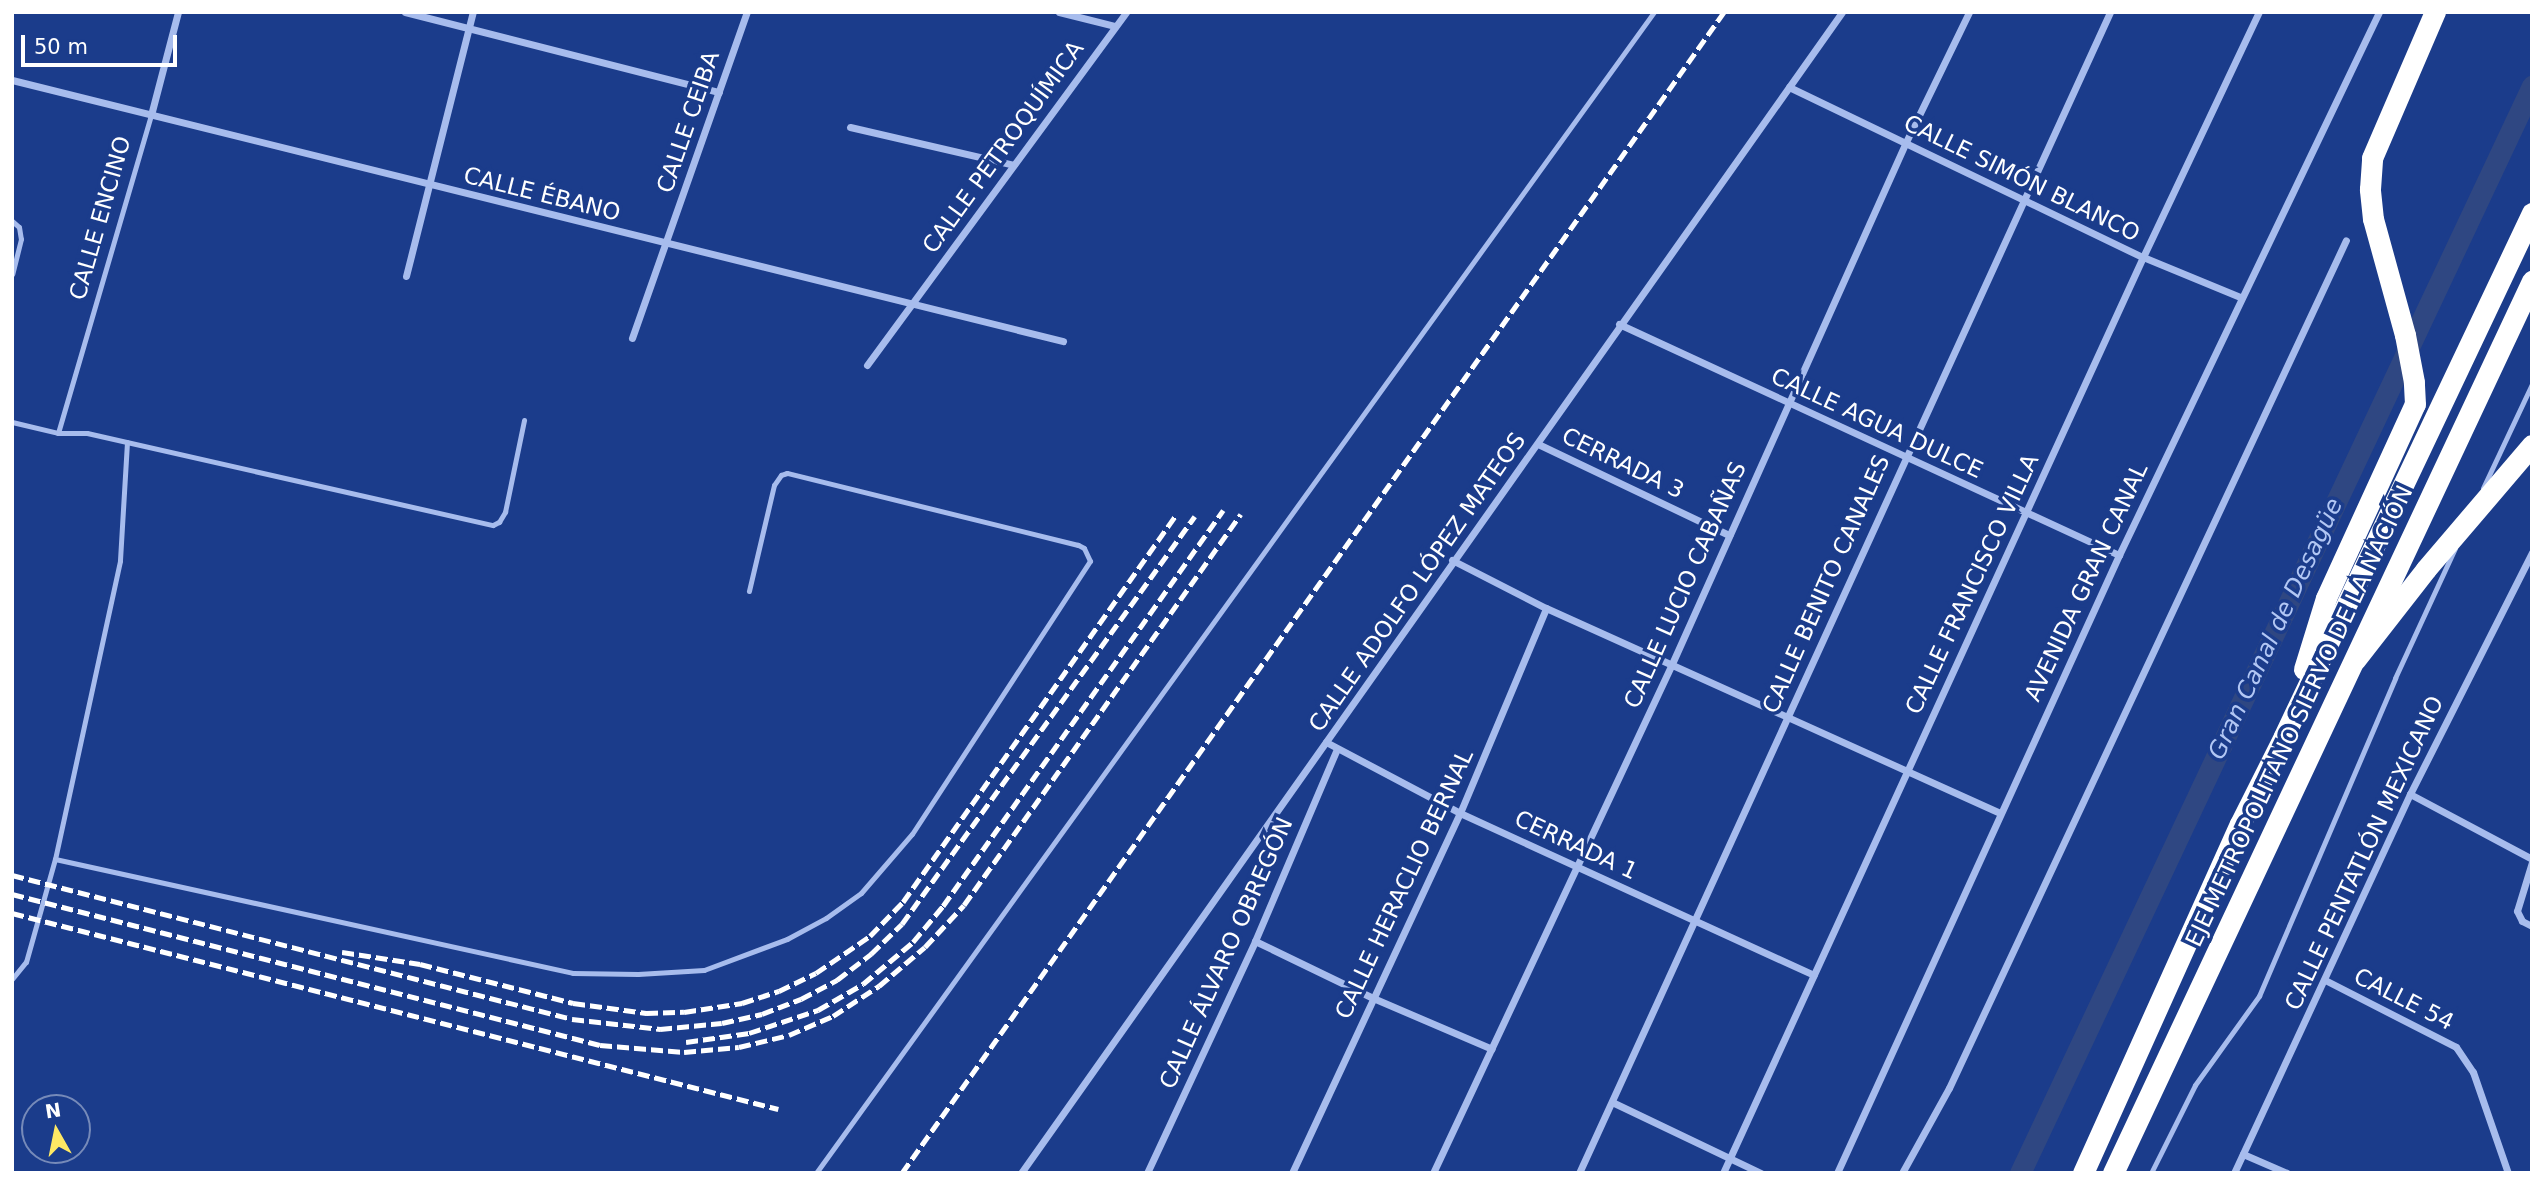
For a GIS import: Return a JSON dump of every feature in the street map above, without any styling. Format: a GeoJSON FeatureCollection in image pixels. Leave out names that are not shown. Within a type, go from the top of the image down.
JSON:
{"type":"FeatureCollection","features":[{"type":"Feature","properties":{"kind":"highway"},"geometry":{"type":"LineString","coordinates":[[2284,736],[2326,598],[2414,404],[2414,382],[2405,335],[2373,219],[2370,188],[2372,158],[2435,12]]}},
{"type":"Feature","properties":{"kind":"highway","name":"EJE METROPOLITANO SIERVO DE LA NACIÓN"},"geometry":{"type":"LineString","coordinates":[[2083,1173],[2239,824],[2284,736],[2532,213]]}},
{"type":"Feature","properties":{"kind":"highway","name":"EJE METROPOLITANO SIERVO DE LA NACIÓN"},"geometry":{"type":"LineString","coordinates":[[2113,1173],[2532,281]]}},
{"type":"Feature","properties":{"kind":"highway"},"geometry":{"type":"LineString","coordinates":[[2356,660],[2426,569],[2532,445]]}},
{"type":"Feature","properties":{"kind":"street","name":"CALLE ENCINO"},"geometry":{"type":"LineString","coordinates":[[151,114],[178,12]]}},
{"type":"Feature","properties":{"kind":"street"},"geometry":{"type":"LineString","coordinates":[[405,12],[719,92]]}},
{"type":"Feature","properties":{"kind":"street"},"geometry":{"type":"LineString","coordinates":[[406,276],[473,12]]}},
{"type":"Feature","properties":{"kind":"street","name":"CALLE CEIBA"},"geometry":{"type":"LineString","coordinates":[[632,338],[747,12]]}},
{"type":"Feature","properties":{"kind":"street"},"geometry":{"type":"LineString","coordinates":[[1059,12],[1115,26]]}},
{"type":"Feature","properties":{"kind":"street","name":"CALLE PETROQUÍMICA"},"geometry":{"type":"LineString","coordinates":[[867,365],[1126,12]]}},
{"type":"Feature","properties":{"kind":"street","name":"CALLE ADOLFO LÓPEZ MATEOS"},"geometry":{"type":"LineString","coordinates":[[1021,1173],[1842,12]]}},
{"type":"Feature","properties":{"kind":"street","name":"CALLE LUCIO CABAÑAS"},"geometry":{"type":"LineString","coordinates":[[1433,1173],[1671,666],[1905,144],[1969,12]]}},
{"type":"Feature","properties":{"kind":"street","name":"CALLE BENITO CANALES"},"geometry":{"type":"LineString","coordinates":[[1579,1173],[2110,12]]}},
{"type":"Feature","properties":{"kind":"street","name":"CALLE FRANCISCO VILLA"},"geometry":{"type":"LineString","coordinates":[[1723,1173],[2143,257],[2259,12]]}},
{"type":"Feature","properties":{"kind":"street","name":"AVENIDA GRAN CANAL"},"geometry":{"type":"LineString","coordinates":[[1837,1173],[2119,555],[2379,12]]}},
{"type":"Feature","properties":{"kind":"street","name":"CALLE ÉBANO"},"geometry":{"type":"LineString","coordinates":[[12,80],[428,186],[1063,341]]}},
{"type":"Feature","properties":{"kind":"street","name":"CALLE SIMÓN BLANCO"},"geometry":{"type":"LineString","coordinates":[[1789,87],[2143,257],[2240,298]]}},
{"type":"Feature","properties":{"kind":"street"},"geometry":{"type":"LineString","coordinates":[[850,127],[1014,165]]}},
{"type":"Feature","properties":{"kind":"street"},"geometry":{"type":"LineString","coordinates":[[1902,1173],[1949,1088],[2346,240]]}},
{"type":"Feature","properties":{"kind":"street","name":"CALLE AGUA DULCE"},"geometry":{"type":"LineString","coordinates":[[1619,324],[2119,555]]}},
{"type":"Feature","properties":{"kind":"street","name":"CERRADA 3"},"geometry":{"type":"LineString","coordinates":[[1538,444],[1729,535]]}},
{"type":"Feature","properties":{"kind":"street","name":"CALLE PENTATLÓN MEXICANO"},"geometry":{"type":"LineString","coordinates":[[2234,1173],[2410,794],[2532,552]]}},
{"type":"Feature","properties":{"kind":"street"},"geometry":{"type":"LineString","coordinates":[[1452,560],[1546,608],[1671,666],[1999,813]]}},
{"type":"Feature","properties":{"kind":"street","name":"CALLE HERACLIO BERNAL"},"geometry":{"type":"LineString","coordinates":[[1292,1173],[1460,813],[1546,608]]}},
{"type":"Feature","properties":{"kind":"street","name":"CERRADA 1"},"geometry":{"type":"LineString","coordinates":[[1326,742],[1460,813],[1577,864],[1694,922],[1814,975]]}},
{"type":"Feature","properties":{"kind":"street","name":"CALLE ÁLVARO OBREGÓN"},"geometry":{"type":"LineString","coordinates":[[1147,1173],[1255,941],[1337,749]]}},
{"type":"Feature","properties":{"kind":"street"},"geometry":{"type":"LineString","coordinates":[[2410,794],[2532,860],[2517,911],[2522,921],[2532,926]]}},
{"type":"Feature","properties":{"kind":"street"},"geometry":{"type":"LineString","coordinates":[[1255,941],[1373,998],[1492,1049]]}},
{"type":"Feature","properties":{"kind":"street","name":"CALLE 54"},"geometry":{"type":"LineString","coordinates":[[2325,981],[2456,1047],[2466,1057],[2508,1173]]}},
{"type":"Feature","properties":{"kind":"street"},"geometry":{"type":"LineString","coordinates":[[1612,1102],[1761,1173]]}},
{"type":"Feature","properties":{"kind":"street"},"geometry":{"type":"LineString","coordinates":[[2243,1154],[2287,1173]]}},
{"type":"Feature","properties":{"kind":"lane"},"geometry":{"type":"LineString","coordinates":[[816,1173],[1654,12]]}},
{"type":"Feature","properties":{"kind":"lane","name":"CALLE ENCINO"},"geometry":{"type":"LineString","coordinates":[[58,433],[151,114]]}},
{"type":"Feature","properties":{"kind":"lane"},"geometry":{"type":"LineString","coordinates":[[12,221],[19,227],[21,239],[12,274]]}},
{"type":"Feature","properties":{"kind":"lane"},"geometry":{"type":"LineString","coordinates":[[2151,1173],[2195,1085],[2259,996],[2395,678],[2532,384]]}},
{"type":"Feature","properties":{"kind":"lane"},"geometry":{"type":"LineString","coordinates":[[12,422],[58,433],[87,433],[493,525],[505,512],[524,420]]}},
{"type":"Feature","properties":{"kind":"lane"},"geometry":{"type":"LineString","coordinates":[[12,979],[26,962],[55,859],[120,561],[127,442]]}},
{"type":"Feature","properties":{"kind":"lane"},"geometry":{"type":"LineString","coordinates":[[55,859],[573,973],[638,975],[704,970],[787,940],[826,918],[861,893],[912,834],[1090,561],[1084,548],[1078,544],[787,473],[781,475],[774,485],[748,591]]}},
{"type":"Feature","properties":{"kind":"waterway","name":"Gran Canal de Desagüe"},"geometry":{"type":"LineString","coordinates":[[2020,1173],[2532,86]]}},
{"type":"Feature","properties":{"kind":"railway"},"geometry":{"type":"LineString","coordinates":[[902,1173],[1724,12]]}},
{"type":"Feature","properties":{"kind":"railway"},"geometry":{"type":"LineString","coordinates":[[686,1042],[749,1033],[818,1010],[863,984],[913,942],[943,906],[1223,510]]}},
{"type":"Feature","properties":{"kind":"railway"},"geometry":{"type":"LineString","coordinates":[[342,952],[420,964],[573,1003],[646,1013],[684,1012],[742,1003],[779,991],[816,973],[870,936],[903,902],[1177,514]]}},
{"type":"Feature","properties":{"kind":"railway"},"geometry":{"type":"LineString","coordinates":[[12,894],[600,1045],[684,1052],[739,1047],[789,1035],[833,1016],[879,986],[925,947],[964,905],[1241,514]]}},
{"type":"Feature","properties":{"kind":"railway"},"geometry":{"type":"LineString","coordinates":[[12,875],[572,1019],[660,1029],[722,1023],[762,1014],[801,999],[837,980],[871,954],[902,924],[1195,516]]}},
{"type":"Feature","properties":{"kind":"railway"},"geometry":{"type":"LineString","coordinates":[[12,913],[778,1109]]}}]}
